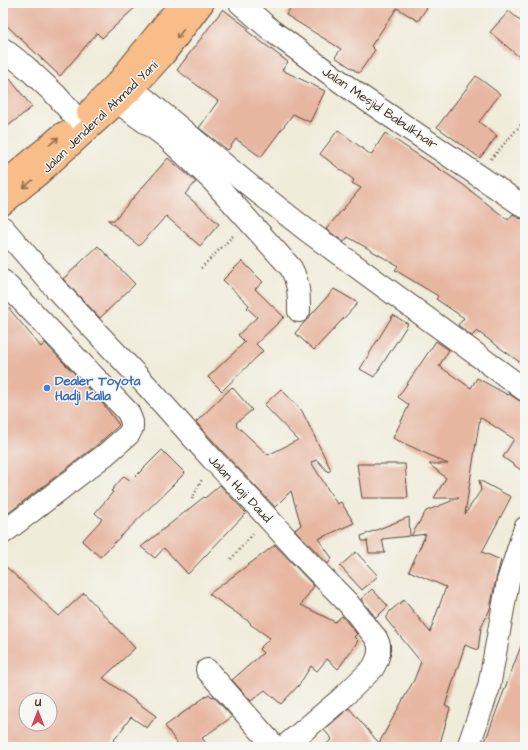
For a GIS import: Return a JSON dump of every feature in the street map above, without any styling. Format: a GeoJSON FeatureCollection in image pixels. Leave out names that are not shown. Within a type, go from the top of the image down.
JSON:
{"type":"FeatureCollection","features":[{"type":"Feature","properties":{"kind":"highway","name":"Jalan Jenderal Ahmad Yani"},"geometry":{"type":"LineString","coordinates":[[3,184],[78,120],[118,80],[181,3]]}},
{"type":"Feature","properties":{"kind":"highway","name":"Jalan Jenderal Ahmad Yani"},"geometry":{"type":"LineString","coordinates":[[3,204],[38,175],[126,96],[164,56],[203,3]]}},
{"type":"Feature","properties":{"kind":"street","name":"Jalan Mesjid Babulkhair"},"geometry":{"type":"LineString","coordinates":[[240,3],[272,31],[356,93],[525,207]]}},
{"type":"Feature","properties":{"kind":"street"},"geometry":{"type":"LineString","coordinates":[[3,49],[56,95],[78,120]]}},
{"type":"Feature","properties":{"kind":"street"},"geometry":{"type":"LineString","coordinates":[[126,96],[166,137],[212,180],[291,268],[298,287],[299,311]]}},
{"type":"Feature","properties":{"kind":"street"},"geometry":{"type":"LineString","coordinates":[[126,96],[525,390]]}},
{"type":"Feature","properties":{"kind":"street","name":"Jalan Haji Daud"},"geometry":{"type":"LineString","coordinates":[[3,228],[55,288],[147,386],[213,460],[348,603],[376,638],[379,645],[377,660],[373,668],[341,699],[284,747]]}},
{"type":"Feature","properties":{"kind":"street"},"geometry":{"type":"LineString","coordinates":[[3,533],[105,455],[129,434],[132,428],[132,422],[128,412],[4,283]]}},
{"type":"Feature","properties":{"kind":"street"},"geometry":{"type":"LineString","coordinates":[[468,747],[489,687],[508,581],[525,528]]}},
{"type":"Feature","properties":{"kind":"street"},"geometry":{"type":"LineString","coordinates":[[207,670],[275,747]]}},
{"type":"Feature","properties":{"kind":"path"},"geometry":{"type":"LineString","coordinates":[[477,174],[525,120]]}},
{"type":"Feature","properties":{"kind":"path"},"geometry":{"type":"LineString","coordinates":[[201,268],[248,220]]}},
{"type":"Feature","properties":{"kind":"path"},"geometry":{"type":"LineString","coordinates":[[231,559],[268,518]]}},
{"type":"Feature","properties":{"kind":"building"},"geometry":{"type":"Polygon","coordinates":[[[3,3],[140,3],[102,38],[97,33],[60,76],[3,22],[3,3]]]}},
{"type":"Feature","properties":{"kind":"building"},"geometry":{"type":"Polygon","coordinates":[[[294,3],[430,3],[418,21],[397,8],[371,46],[375,50],[359,73],[335,57],[341,49],[286,15],[294,3]]]}},
{"type":"Feature","properties":{"kind":"building"},"geometry":{"type":"Polygon","coordinates":[[[223,9],[249,29],[247,31],[288,62],[282,70],[325,91],[310,122],[293,114],[261,157],[236,139],[228,150],[199,128],[218,101],[177,70],[223,9]]]}},
{"type":"Feature","properties":{"kind":"building"},"geometry":{"type":"Polygon","coordinates":[[[509,11],[525,25],[525,62],[490,32],[509,11]]]}},
{"type":"Feature","properties":{"kind":"building"},"geometry":{"type":"Polygon","coordinates":[[[3,70],[32,107],[3,130],[3,70]]]}},
{"type":"Feature","properties":{"kind":"building"},"geometry":{"type":"Polygon","coordinates":[[[476,76],[500,94],[479,122],[497,136],[480,158],[437,127],[476,76]]]}},
{"type":"Feature","properties":{"kind":"building"},"geometry":{"type":"Polygon","coordinates":[[[338,130],[371,155],[385,133],[462,184],[508,220],[513,214],[518,218],[525,219],[525,366],[477,331],[472,336],[458,325],[464,318],[436,299],[438,296],[395,270],[398,266],[348,237],[344,242],[326,229],[361,188],[352,183],[354,180],[320,154],[338,130]]]}},
{"type":"Feature","properties":{"kind":"building"},"geometry":{"type":"Polygon","coordinates":[[[168,158],[196,182],[185,194],[219,224],[200,246],[166,216],[139,246],[108,220],[114,220],[168,158]]]}},
{"type":"Feature","properties":{"kind":"building"},"geometry":{"type":"Polygon","coordinates":[[[98,246],[135,284],[100,318],[63,279],[98,246]]]}},
{"type":"Feature","properties":{"kind":"building"},"geometry":{"type":"Polygon","coordinates":[[[242,261],[263,282],[255,289],[284,317],[256,344],[263,351],[222,391],[208,377],[245,342],[238,335],[257,317],[247,308],[249,305],[223,280],[242,261]]]}},
{"type":"Feature","properties":{"kind":"building"},"geometry":{"type":"Polygon","coordinates":[[[334,289],[358,303],[314,350],[295,333],[334,289]]]}},
{"type":"Feature","properties":{"kind":"building","name":"Dealer Toyota Hadji Kalla"},"geometry":{"type":"Polygon","coordinates":[[[3,301],[41,347],[45,343],[104,405],[119,425],[97,445],[7,514],[3,509],[3,301]]]}},
{"type":"Feature","properties":{"kind":"building"},"geometry":{"type":"Polygon","coordinates":[[[393,315],[408,324],[374,377],[360,369],[393,315]]]}},
{"type":"Feature","properties":{"kind":"building"},"geometry":{"type":"Polygon","coordinates":[[[436,341],[449,350],[439,366],[471,388],[477,378],[518,400],[525,402],[525,473],[503,457],[514,439],[480,417],[465,514],[481,490],[479,480],[511,497],[482,552],[501,560],[490,609],[481,628],[478,650],[465,645],[445,706],[450,708],[439,747],[323,747],[332,739],[324,730],[349,708],[379,743],[414,680],[421,662],[386,619],[390,611],[404,600],[430,632],[446,587],[409,571],[426,534],[411,536],[426,511],[459,498],[434,498],[446,478],[429,464],[448,464],[393,438],[409,405],[398,397],[436,341]]]}},
{"type":"Feature","properties":{"kind":"building"},"geometry":{"type":"Polygon","coordinates":[[[232,387],[252,410],[236,423],[236,425],[268,455],[298,440],[264,405],[281,389],[302,411],[331,470],[328,472],[317,460],[311,462],[337,504],[341,502],[354,523],[318,539],[332,558],[328,564],[295,530],[301,525],[291,491],[275,507],[196,422],[232,387]]]}},
{"type":"Feature","properties":{"kind":"building"},"geometry":{"type":"Polygon","coordinates":[[[162,450],[185,473],[100,557],[82,541],[102,519],[95,513],[113,492],[111,491],[124,476],[131,481],[162,450]]]}},
{"type":"Feature","properties":{"kind":"building"},"geometry":{"type":"Polygon","coordinates":[[[357,464],[405,464],[408,498],[362,498],[357,464]]]}},
{"type":"Feature","properties":{"kind":"building"},"geometry":{"type":"Polygon","coordinates":[[[220,485],[246,513],[188,574],[164,548],[155,558],[141,547],[204,497],[205,498],[220,485]]]}},
{"type":"Feature","properties":{"kind":"building"},"geometry":{"type":"Polygon","coordinates":[[[409,517],[410,536],[382,539],[385,553],[369,553],[367,541],[362,541],[361,536],[409,517]]]}},
{"type":"Feature","properties":{"kind":"building"},"geometry":{"type":"Polygon","coordinates":[[[275,545],[314,586],[301,605],[335,622],[342,616],[357,634],[354,637],[358,641],[338,669],[327,659],[317,671],[311,666],[299,685],[281,704],[265,690],[251,701],[232,680],[263,653],[259,649],[270,638],[209,594],[275,545]]]}},
{"type":"Feature","properties":{"kind":"building"},"geometry":{"type":"Polygon","coordinates":[[[356,552],[378,576],[362,590],[340,566],[356,552]]]}},
{"type":"Feature","properties":{"kind":"building"},"geometry":{"type":"Polygon","coordinates":[[[3,564],[59,616],[84,593],[135,648],[103,678],[156,716],[147,728],[131,717],[109,747],[3,747],[3,564]]]}},
{"type":"Feature","properties":{"kind":"building"},"geometry":{"type":"Polygon","coordinates":[[[372,589],[388,606],[376,618],[361,599],[372,589]]]}},
{"type":"Feature","properties":{"kind":"building"},"geometry":{"type":"Polygon","coordinates":[[[524,638],[525,747],[483,747],[502,696],[524,638]]]}},
{"type":"Feature","properties":{"kind":"building"},"geometry":{"type":"Polygon","coordinates":[[[209,694],[212,697],[213,696],[232,717],[202,738],[209,747],[180,747],[165,726],[209,694]]]}},
{"type":"Feature","properties":{"kind":"place","name":"Dealer Toyota Hadji Kalla"},"geometry":{"type":"Point","coordinates":[47,388]}}]}
